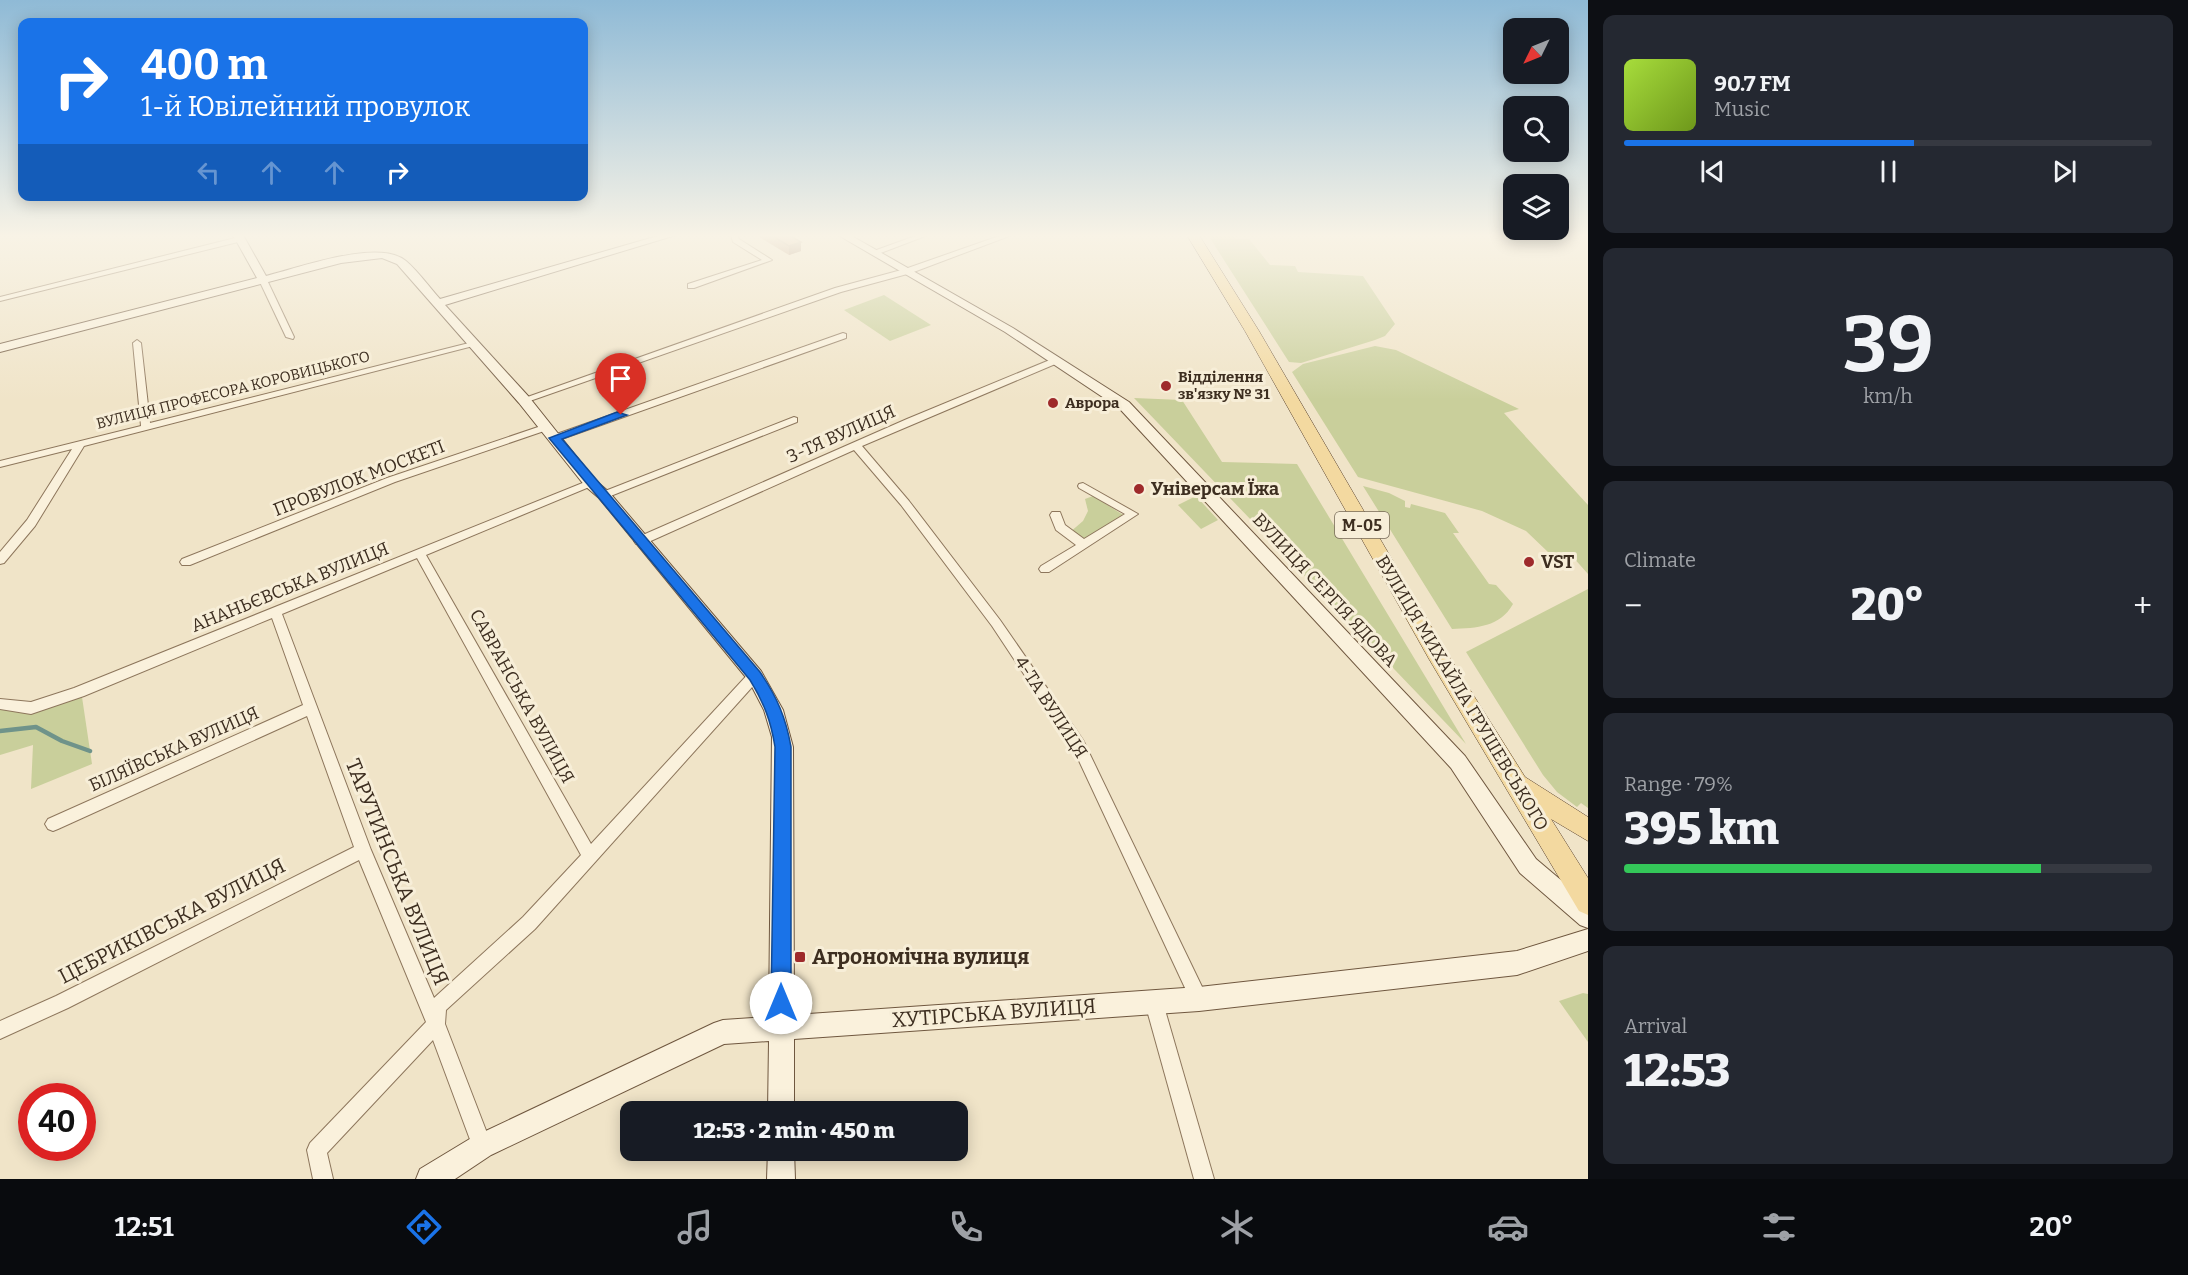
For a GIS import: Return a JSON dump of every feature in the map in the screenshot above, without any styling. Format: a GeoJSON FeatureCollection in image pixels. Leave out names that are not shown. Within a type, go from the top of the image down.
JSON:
{"type":"FeatureCollection","features":[{"type":"Feature","properties":{"kind":"main road","name":"ВУЛИЦЯ МИХАЙЛА ГРУШЕВСЬКОГО"},"geometry":{"type":"LineString","coordinates":[[1225,290],[1436,654],[1588,902]]}},
{"type":"Feature","properties":{"kind":"main road"},"geometry":{"type":"LineString","coordinates":[[1515,783],[1588,830]]}},
{"type":"Feature","properties":{"kind":"street"},"geometry":{"type":"LineString","coordinates":[[0,299],[35,290]]}},
{"type":"Feature","properties":{"kind":"street"},"geometry":{"type":"LineString","coordinates":[[0,348],[224,290]]}},
{"type":"Feature","properties":{"kind":"street"},"geometry":{"type":"LineString","coordinates":[[268,290],[290,338]]}},
{"type":"Feature","properties":{"kind":"street"},"geometry":{"type":"LineString","coordinates":[[424,290],[524,400],[590,483],[604,495],[640,541],[755,676],[770,698],[779,721],[783,747],[781,1101]]}},
{"type":"Feature","properties":{"kind":"street"},"geometry":{"type":"LineString","coordinates":[[436,304],[484,290]]}},
{"type":"Feature","properties":{"kind":"street"},"geometry":{"type":"LineString","coordinates":[[524,400],[838,290]]}},
{"type":"Feature","properties":{"kind":"street","name":"ВУЛИЦЯ СЕРГІЯ ЯДОВА"},"geometry":{"type":"LineString","coordinates":[[940,290],[1057,360],[1124,405],[1141,421],[1458,762],[1528,866],[1588,918]]}},
{"type":"Feature","properties":{"kind":"street","name":"ПРОВУЛОК МОСКЕТІ"},"geometry":{"type":"LineString","coordinates":[[186,562],[391,480],[549,433],[843,336]]}},
{"type":"Feature","properties":{"kind":"street"},"geometry":{"type":"LineString","coordinates":[[136,343],[146,427]]}},
{"type":"Feature","properties":{"kind":"street","name":"ВУЛИЦЯ ПРОФЕСОРА КОРОВИЦЬКОГО"},"geometry":{"type":"LineString","coordinates":[[0,464],[473,345]]}},
{"type":"Feature","properties":{"kind":"street","name":"3-ТЯ ВУЛИЦЯ"},"geometry":{"type":"LineString","coordinates":[[640,541],[855,445],[1057,360]]}},
{"type":"Feature","properties":{"kind":"street"},"geometry":{"type":"LineString","coordinates":[[604,495],[794,420]]}},
{"type":"Feature","properties":{"kind":"street"},"geometry":{"type":"LineString","coordinates":[[0,560],[31,523],[80,444]]}},
{"type":"Feature","properties":{"kind":"street","name":"4-ТА ВУЛИЦЯ"},"geometry":{"type":"LineString","coordinates":[[855,445],[905,503],[989,614],[1078,744],[1199,999]]}},
{"type":"Feature","properties":{"kind":"street","name":"АНАНЬЄВСЬКА ВУЛИЦЯ"},"geometry":{"type":"LineString","coordinates":[[0,704],[31,708],[79,692],[590,483]]}},
{"type":"Feature","properties":{"kind":"street"},"geometry":{"type":"LineString","coordinates":[[1045,569],[1133,514],[1083,486]]}},
{"type":"Feature","properties":{"kind":"street"},"geometry":{"type":"LineString","coordinates":[[1056,515],[1060,527],[1083,545]]}},
{"type":"Feature","properties":{"kind":"street","name":"САВРАНСЬКА ВУЛИЦЯ"},"geometry":{"type":"LineString","coordinates":[[420,554],[590,857]]}},
{"type":"Feature","properties":{"kind":"street","name":"ТАРУТИНСЬКА ВУЛИЦЯ"},"geometry":{"type":"LineString","coordinates":[[276,613],[363,850],[436,1024],[482,1146]]}},
{"type":"Feature","properties":{"kind":"street"},"geometry":{"type":"LineString","coordinates":[[323,1179],[317,1150],[436,1024],[438,1006],[530,923],[755,676]]}},
{"type":"Feature","properties":{"kind":"street","name":"БІЛЯЇВСЬКА ВУЛИЦЯ"},"geometry":{"type":"LineString","coordinates":[[53,824],[310,708]]}},
{"type":"Feature","properties":{"kind":"street","name":"ЦЕБРИКІВСЬКА ВУЛИЦЯ"},"geometry":{"type":"LineString","coordinates":[[0,1030],[62,1002],[363,850]]}},
{"type":"Feature","properties":{"kind":"street","name":"ХУТІРСЬКА ВУЛИЦЯ"},"geometry":{"type":"LineString","coordinates":[[429,1179],[482,1146],[723,1032],[1199,999],[1517,963],[1588,940]]}},
{"type":"Feature","properties":{"kind":"street"},"geometry":{"type":"LineString","coordinates":[[1154,1003],[1204,1179]]}},
{"type":"Feature","properties":{"kind":"street"},"geometry":{"type":"LineString","coordinates":[[781,1161],[781,1179]]}},
{"type":"Feature","properties":{"kind":"green space"},"geometry":{"type":"Polygon","coordinates":[[[1243,290],[1372,290],[1395,324],[1385,336],[1375,340],[1301,363],[1289,362],[1243,290]]]}},
{"type":"Feature","properties":{"kind":"green space"},"geometry":{"type":"Polygon","coordinates":[[[884,295],[931,325],[890,341],[844,310],[884,295]]]}},
{"type":"Feature","properties":{"kind":"green space"},"geometry":{"type":"Polygon","coordinates":[[[1375,346],[1396,350],[1519,409],[1504,413],[1588,505],[1588,574],[1572,556],[1549,553],[1526,531],[1482,511],[1358,477],[1292,372],[1303,364],[1375,346]]]}},
{"type":"Feature","properties":{"kind":"green space"},"geometry":{"type":"Polygon","coordinates":[[[1134,398],[1182,400],[1222,462],[1297,464],[1466,744],[1134,398]]]}},
{"type":"Feature","properties":{"kind":"green space"},"geometry":{"type":"Polygon","coordinates":[[[1363,486],[1389,493],[1405,501],[1405,507],[1410,508],[1411,504],[1445,513],[1459,533],[1453,533],[1489,584],[1496,585],[1513,604],[1508,612],[1487,625],[1452,629],[1363,486]]]}},
{"type":"Feature","properties":{"kind":"green space"},"geometry":{"type":"Polygon","coordinates":[[[1093,496],[1128,518],[1088,543],[1069,533],[1083,521],[1088,511],[1085,499],[1093,496]]]}},
{"type":"Feature","properties":{"kind":"green space"},"geometry":{"type":"Polygon","coordinates":[[[1196,496],[1218,520],[1201,529],[1178,505],[1196,496]]]}},
{"type":"Feature","properties":{"kind":"green space"},"geometry":{"type":"Polygon","coordinates":[[[1588,589],[1588,808],[1581,803],[1577,807],[1557,792],[1543,775],[1466,652],[1588,589]]]}},
{"type":"Feature","properties":{"kind":"green space"},"geometry":{"type":"Polygon","coordinates":[[[82,697],[92,764],[31,789],[33,745],[0,755],[0,709],[27,713],[82,697]]]}},
{"type":"Feature","properties":{"kind":"green space"},"geometry":{"type":"Polygon","coordinates":[[[1583,993],[1588,994],[1588,1042],[1559,1001],[1583,993]]]}},
{"type":"Feature","properties":{"kind":"waterway"},"geometry":{"type":"LineString","coordinates":[[0,731],[36,727],[62,741],[90,751]]}},
{"type":"Feature","properties":{"kind":"place","name":"Відділення зв'язку № 31"},"geometry":{"type":"Point","coordinates":[1166,386]}},
{"type":"Feature","properties":{"kind":"place","name":"Аврора"},"geometry":{"type":"Point","coordinates":[1053,403]}},
{"type":"Feature","properties":{"kind":"place","name":"Універсам Їжа"},"geometry":{"type":"Point","coordinates":[1139,489]}},
{"type":"Feature","properties":{"kind":"place","name":"VST"},"geometry":{"type":"Point","coordinates":[1529,562]}},
{"type":"Feature","properties":{"kind":"place","name":"Агрономічна вулиця"},"geometry":{"type":"Point","coordinates":[800,957]}},
{"type":"Feature","properties":{"kind":"route"},"geometry":{"type":"LineString","coordinates":[[621,415],[555,438],[590,483],[604,495],[640,541],[755,676],[770,698],[779,721],[783,747],[781,1003]]}}]}
